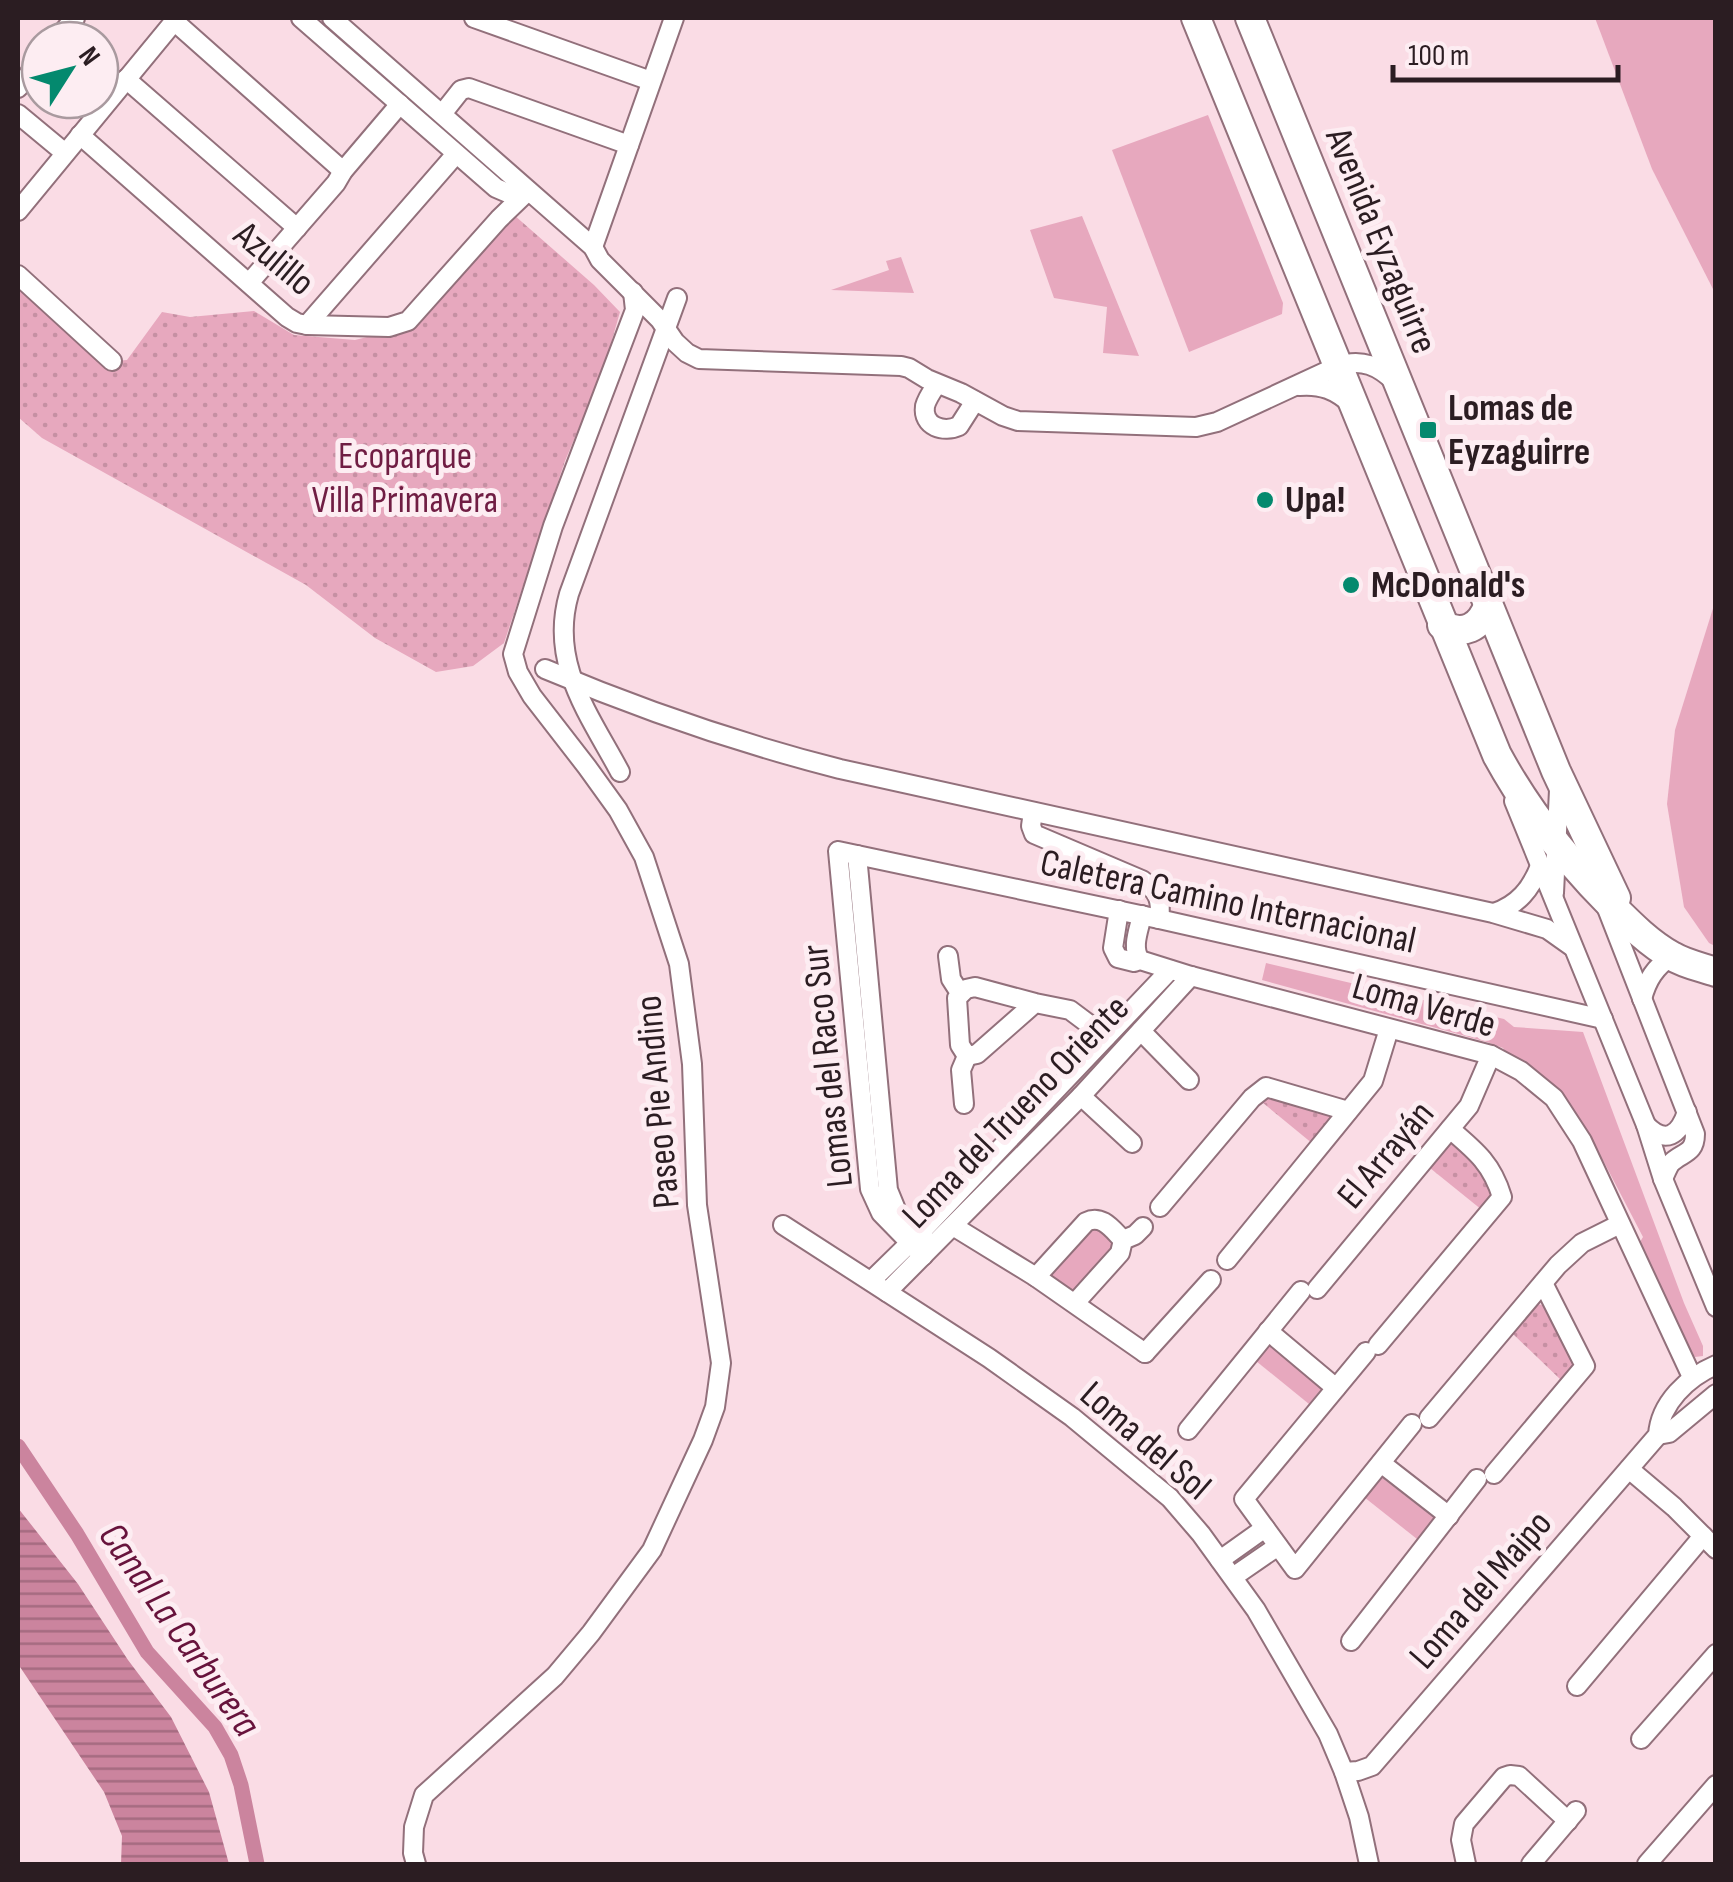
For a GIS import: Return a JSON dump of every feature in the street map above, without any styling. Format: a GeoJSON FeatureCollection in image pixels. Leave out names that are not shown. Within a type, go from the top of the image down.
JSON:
{"type":"FeatureCollection","features":[{"type":"Feature","properties":{"kind":"main road","name":"Avenida Eyzaguirre"},"geometry":{"type":"LineString","coordinates":[[1196,18],[1496,755],[1524,802],[1548,855],[1677,959],[1716,972]]}},
{"type":"Feature","properties":{"kind":"main road","name":"Avenida Eyzaguirre"},"geometry":{"type":"LineString","coordinates":[[1250,18],[1556,772],[1608,881],[1639,932]]}},
{"type":"Feature","properties":{"kind":"main road"},"geometry":{"type":"LineString","coordinates":[[1227,95],[1253,93],[1274,78]]}},
{"type":"Feature","properties":{"kind":"main road"},"geometry":{"type":"LineString","coordinates":[[1442,625],[1453,630],[1472,628],[1483,618],[1488,606]]}},
{"type":"Feature","properties":{"kind":"street"},"geometry":{"type":"LineString","coordinates":[[301,18],[504,193],[528,192]]}},
{"type":"Feature","properties":{"kind":"street"},"geometry":{"type":"LineString","coordinates":[[332,18],[593,247],[600,260],[660,320],[665,330],[687,353],[700,359],[909,368],[1003,416],[1033,423],[1196,426],[1217,422],[1338,366],[1355,362],[1365,362],[1399,386]]}},
{"type":"Feature","properties":{"kind":"street"},"geometry":{"type":"LineString","coordinates":[[474,18],[652,81]]}},
{"type":"Feature","properties":{"kind":"street"},"geometry":{"type":"LineString","coordinates":[[593,247],[674,18]]}},
{"type":"Feature","properties":{"kind":"street"},"geometry":{"type":"LineString","coordinates":[[18,210],[176,19],[343,171]]}},
{"type":"Feature","properties":{"kind":"street"},"geometry":{"type":"LineString","coordinates":[[126,79],[296,228]]}},
{"type":"Feature","properties":{"kind":"street"},"geometry":{"type":"LineString","coordinates":[[442,114],[462,90],[469,88],[629,144]]}},
{"type":"Feature","properties":{"kind":"street"},"geometry":{"type":"LineString","coordinates":[[248,283],[400,104]]}},
{"type":"Feature","properties":{"kind":"street"},"geometry":{"type":"LineString","coordinates":[[18,114],[65,153]]}},
{"type":"Feature","properties":{"kind":"street","name":"Azulillo"},"geometry":{"type":"LineString","coordinates":[[80,134],[292,321],[307,325],[389,328],[408,322],[528,192]]}},
{"type":"Feature","properties":{"kind":"street"},"geometry":{"type":"LineString","coordinates":[[307,325],[456,154]]}},
{"type":"Feature","properties":{"kind":"street"},"geometry":{"type":"LineString","coordinates":[[18,275],[112,361]]}},
{"type":"Feature","properties":{"kind":"street","name":"Paseo Pie Andino"},"geometry":{"type":"LineString","coordinates":[[416,1864],[414,1827],[424,1795],[556,1676],[652,1550],[704,1440],[715,1407],[722,1363],[697,1205],[692,1064],[679,964],[644,857],[588,766],[532,696],[513,654],[552,526],[635,310],[632,292]]}},
{"type":"Feature","properties":{"kind":"street"},"geometry":{"type":"LineString","coordinates":[[620,772],[571,680],[562,642],[566,605],[677,298]]}},
{"type":"Feature","properties":{"kind":"street"},"geometry":{"type":"LineString","coordinates":[[937,384],[925,412],[938,429],[959,426],[975,401]]}},
{"type":"Feature","properties":{"kind":"street"},"geometry":{"type":"LineString","coordinates":[[1298,386],[1328,388],[1354,406]]}},
{"type":"Feature","properties":{"kind":"street"},"geometry":{"type":"LineString","coordinates":[[545,669],[700,730],[774,752],[1494,913],[1547,929],[1572,946]]}},
{"type":"Feature","properties":{"kind":"street"},"geometry":{"type":"LineString","coordinates":[[595,726],[604,710],[617,699]]}},
{"type":"Feature","properties":{"kind":"street","name":"Avenida Eyzaguirre"},"geometry":{"type":"LineString","coordinates":[[1556,772],[1559,807],[1548,855],[1554,904],[1716,1307]]}},
{"type":"Feature","properties":{"kind":"street"},"geometry":{"type":"LineString","coordinates":[[1034,812],[1034,834],[1142,880],[1160,898],[1161,906],[1150,917],[1136,946],[1140,960],[1122,959],[1113,952],[1119,910]]}},
{"type":"Feature","properties":{"kind":"street","name":"Caletera Camino Internacional"},"geometry":{"type":"LineString","coordinates":[[921,1245],[893,1206],[877,1170],[847,853],[1603,1019]]}},
{"type":"Feature","properties":{"kind":"street"},"geometry":{"type":"LineString","coordinates":[[1494,913],[1522,897],[1548,855]]}},
{"type":"Feature","properties":{"kind":"street","name":"Avenida Eyzaguirre"},"geometry":{"type":"LineString","coordinates":[[1548,855],[1554,904]]}},
{"type":"Feature","properties":{"kind":"street","name":"Avenida Eyzaguirre"},"geometry":{"type":"LineString","coordinates":[[1602,896],[1695,1134],[1696,1143],[1673,1161],[1662,1179]]}},
{"type":"Feature","properties":{"kind":"street"},"geometry":{"type":"LineString","coordinates":[[948,956],[951,979],[960,993]]}},
{"type":"Feature","properties":{"kind":"street"},"geometry":{"type":"LineString","coordinates":[[1642,999],[1648,979],[1662,962],[1677,959]]}},
{"type":"Feature","properties":{"kind":"street","name":"Loma Verde"},"geometry":{"type":"LineString","coordinates":[[1140,960],[1492,1055],[1521,1070],[1554,1098],[1582,1141],[1692,1378]]}},
{"type":"Feature","properties":{"kind":"street"},"geometry":{"type":"LineString","coordinates":[[879,1287],[1170,970]]}},
{"type":"Feature","properties":{"kind":"street","name":"Loma del Trueno Oriente"},"geometry":{"type":"LineString","coordinates":[[921,1245],[953,1226],[1081,1096],[1191,976]]}},
{"type":"Feature","properties":{"kind":"street"},"geometry":{"type":"LineString","coordinates":[[967,1056],[960,1045],[958,998],[960,993],[975,987],[1070,1010],[1106,1037]]}},
{"type":"Feature","properties":{"kind":"street"},"geometry":{"type":"LineString","coordinates":[[967,1056],[977,1054],[1035,1003]]}},
{"type":"Feature","properties":{"kind":"street"},"geometry":{"type":"LineString","coordinates":[[1227,1260],[1373,1081],[1390,1029]]}},
{"type":"Feature","properties":{"kind":"street"},"geometry":{"type":"LineString","coordinates":[[1141,1031],[1189,1080]]}},
{"type":"Feature","properties":{"kind":"street","name":"El Arrayán"},"geometry":{"type":"LineString","coordinates":[[1188,1430],[1268,1331],[1309,1290],[1469,1106],[1492,1055]]}},
{"type":"Feature","properties":{"kind":"street"},"geometry":{"type":"LineString","coordinates":[[964,1104],[961,1070],[967,1056]]}},
{"type":"Feature","properties":{"kind":"street"},"geometry":{"type":"LineString","coordinates":[[1086,1059],[1102,1072]]}},
{"type":"Feature","properties":{"kind":"street"},"geometry":{"type":"LineString","coordinates":[[1160,1206],[1252,1098],[1266,1087],[1348,1111]]}},
{"type":"Feature","properties":{"kind":"street"},"geometry":{"type":"LineString","coordinates":[[1081,1096],[1132,1143]]}},
{"type":"Feature","properties":{"kind":"street"},"geometry":{"type":"LineString","coordinates":[[1646,1125],[1658,1136],[1668,1136],[1679,1130],[1687,1112]]}},
{"type":"Feature","properties":{"kind":"street"},"geometry":{"type":"LineString","coordinates":[[1450,1128],[1481,1156],[1495,1175],[1502,1197],[1244,1499],[1296,1569],[1381,1462],[1558,1265],[1582,1243],[1620,1224]]}},
{"type":"Feature","properties":{"kind":"street"},"geometry":{"type":"LineString","coordinates":[[1036,1277],[1092,1218],[1101,1220],[1123,1240]]}},
{"type":"Feature","properties":{"kind":"street","name":"Loma del Sol"},"geometry":{"type":"LineString","coordinates":[[783,1225],[1072,1417],[1170,1498],[1256,1610],[1328,1734],[1359,1817],[1369,1864]]}},
{"type":"Feature","properties":{"kind":"street"},"geometry":{"type":"LineString","coordinates":[[953,1226],[1075,1303],[1150,1361],[1211,1280]]}},
{"type":"Feature","properties":{"kind":"street"},"geometry":{"type":"LineString","coordinates":[[1123,1240],[1142,1227]]}},
{"type":"Feature","properties":{"kind":"street"},"geometry":{"type":"LineString","coordinates":[[1075,1303],[1120,1253],[1123,1240]]}},
{"type":"Feature","properties":{"kind":"street"},"geometry":{"type":"LineString","coordinates":[[1351,1641],[1448,1516],[1584,1366],[1543,1283]]}},
{"type":"Feature","properties":{"kind":"street"},"geometry":{"type":"LineString","coordinates":[[1268,1331],[1336,1388]]}},
{"type":"Feature","properties":{"kind":"street","name":"Loma del Maipo"},"geometry":{"type":"LineString","coordinates":[[1658,1435],[1665,1410],[1692,1378],[1716,1365]]}},
{"type":"Feature","properties":{"kind":"street","name":"Loma del Maipo"},"geometry":{"type":"LineString","coordinates":[[1344,1772],[1372,1766],[1658,1435],[1670,1433],[1716,1394]]}},
{"type":"Feature","properties":{"kind":"street"},"geometry":{"type":"LineString","coordinates":[[1381,1462],[1448,1516]]}},
{"type":"Feature","properties":{"kind":"street"},"geometry":{"type":"LineString","coordinates":[[1577,1686],[1709,1543],[1629,1469]]}},
{"type":"Feature","properties":{"kind":"street"},"geometry":{"type":"LineString","coordinates":[[1220,1560],[1265,1528]]}},
{"type":"Feature","properties":{"kind":"street"},"geometry":{"type":"LineString","coordinates":[[1233,1577],[1278,1546]]}},
{"type":"Feature","properties":{"kind":"street"},"geometry":{"type":"LineString","coordinates":[[1641,1739],[1716,1654]]}},
{"type":"Feature","properties":{"kind":"street"},"geometry":{"type":"LineString","coordinates":[[1466,1864],[1461,1840],[1464,1824],[1504,1777],[1510,1775],[1520,1776],[1572,1816],[1532,1864]]}},
{"type":"Feature","properties":{"kind":"street"},"geometry":{"type":"LineString","coordinates":[[1647,1864],[1716,1785]]}},
{"type":"Feature","properties":{"kind":"green space"},"geometry":{"type":"Polygon","coordinates":[[[1595,18],[1715,18],[1715,293],[1652,169],[1595,18]]]}},
{"type":"Feature","properties":{"kind":"green space"},"geometry":{"type":"Polygon","coordinates":[[[1208,115],[1283,303],[1282,314],[1189,352],[1112,150],[1208,115]]]}},
{"type":"Feature","properties":{"kind":"green space","name":"Ecoparque Villa Primavera"},"geometry":{"type":"Polygon","coordinates":[[[514,215],[620,312],[603,371],[565,461],[504,643],[473,666],[436,672],[375,638],[306,585],[42,438],[18,417],[18,286],[99,362],[127,360],[162,312],[190,317],[254,311],[294,335],[355,340],[415,325],[514,215]]]}},
{"type":"Feature","properties":{"kind":"green space"},"geometry":{"type":"Polygon","coordinates":[[[1082,216],[1139,356],[1103,353],[1107,307],[1054,298],[1030,230],[1082,216]]]}},
{"type":"Feature","properties":{"kind":"green space"},"geometry":{"type":"Polygon","coordinates":[[[901,257],[914,293],[831,290],[889,270],[886,261],[901,257]]]}},
{"type":"Feature","properties":{"kind":"green space"},"geometry":{"type":"Polygon","coordinates":[[[1715,602],[1715,946],[1684,907],[1667,804],[1675,730],[1715,602]]]}},
{"type":"Feature","properties":{"kind":"green space"},"geometry":{"type":"Polygon","coordinates":[[[1266,963],[1504,1019],[1514,1027],[1583,1032],[1703,1346],[1703,1356],[1693,1355],[1640,1242],[1643,1237],[1570,1104],[1503,1048],[1262,980],[1266,963]]]}},
{"type":"Feature","properties":{"kind":"green space"},"geometry":{"type":"Polygon","coordinates":[[[1261,1094],[1329,1111],[1334,1118],[1313,1144],[1257,1098],[1261,1094]]]}},
{"type":"Feature","properties":{"kind":"green space"},"geometry":{"type":"Polygon","coordinates":[[[1456,1139],[1490,1180],[1492,1199],[1482,1210],[1425,1164],[1441,1142],[1456,1139]]]}},
{"type":"Feature","properties":{"kind":"green space"},"geometry":{"type":"Polygon","coordinates":[[[1097,1222],[1119,1242],[1073,1299],[1045,1278],[1097,1222]]]}},
{"type":"Feature","properties":{"kind":"green space"},"geometry":{"type":"Polygon","coordinates":[[[1535,1304],[1551,1306],[1579,1363],[1562,1381],[1513,1334],[1535,1304]]]}},
{"type":"Feature","properties":{"kind":"green space"},"geometry":{"type":"Polygon","coordinates":[[[1270,1345],[1322,1388],[1309,1404],[1256,1361],[1270,1345]]]}},
{"type":"Feature","properties":{"kind":"green space"},"geometry":{"type":"Polygon","coordinates":[[[1380,1476],[1434,1518],[1417,1539],[1364,1497],[1380,1476]]]}},
{"type":"Feature","properties":{"kind":"shaded area"},"geometry":{"type":"Polygon","coordinates":[[[18,1508],[78,1584],[171,1717],[209,1792],[229,1864],[121,1864],[122,1836],[104,1792],[18,1664],[18,1508]]]}},
{"type":"Feature","properties":{"kind":"waterway","name":"Canal La Carburera"},"geometry":{"type":"LineString","coordinates":[[18,1446],[77,1534],[147,1652],[215,1727],[231,1755],[241,1785],[257,1864]]}},
{"type":"Feature","properties":{"kind":"place","name":"Lomas de Eyzaguirre"},"geometry":{"type":"Point","coordinates":[1428,430]}},
{"type":"Feature","properties":{"kind":"place","name":"Upa!"},"geometry":{"type":"Point","coordinates":[1265,500]}},
{"type":"Feature","properties":{"kind":"place","name":"McDonald's"},"geometry":{"type":"Point","coordinates":[1351,585]}}]}
